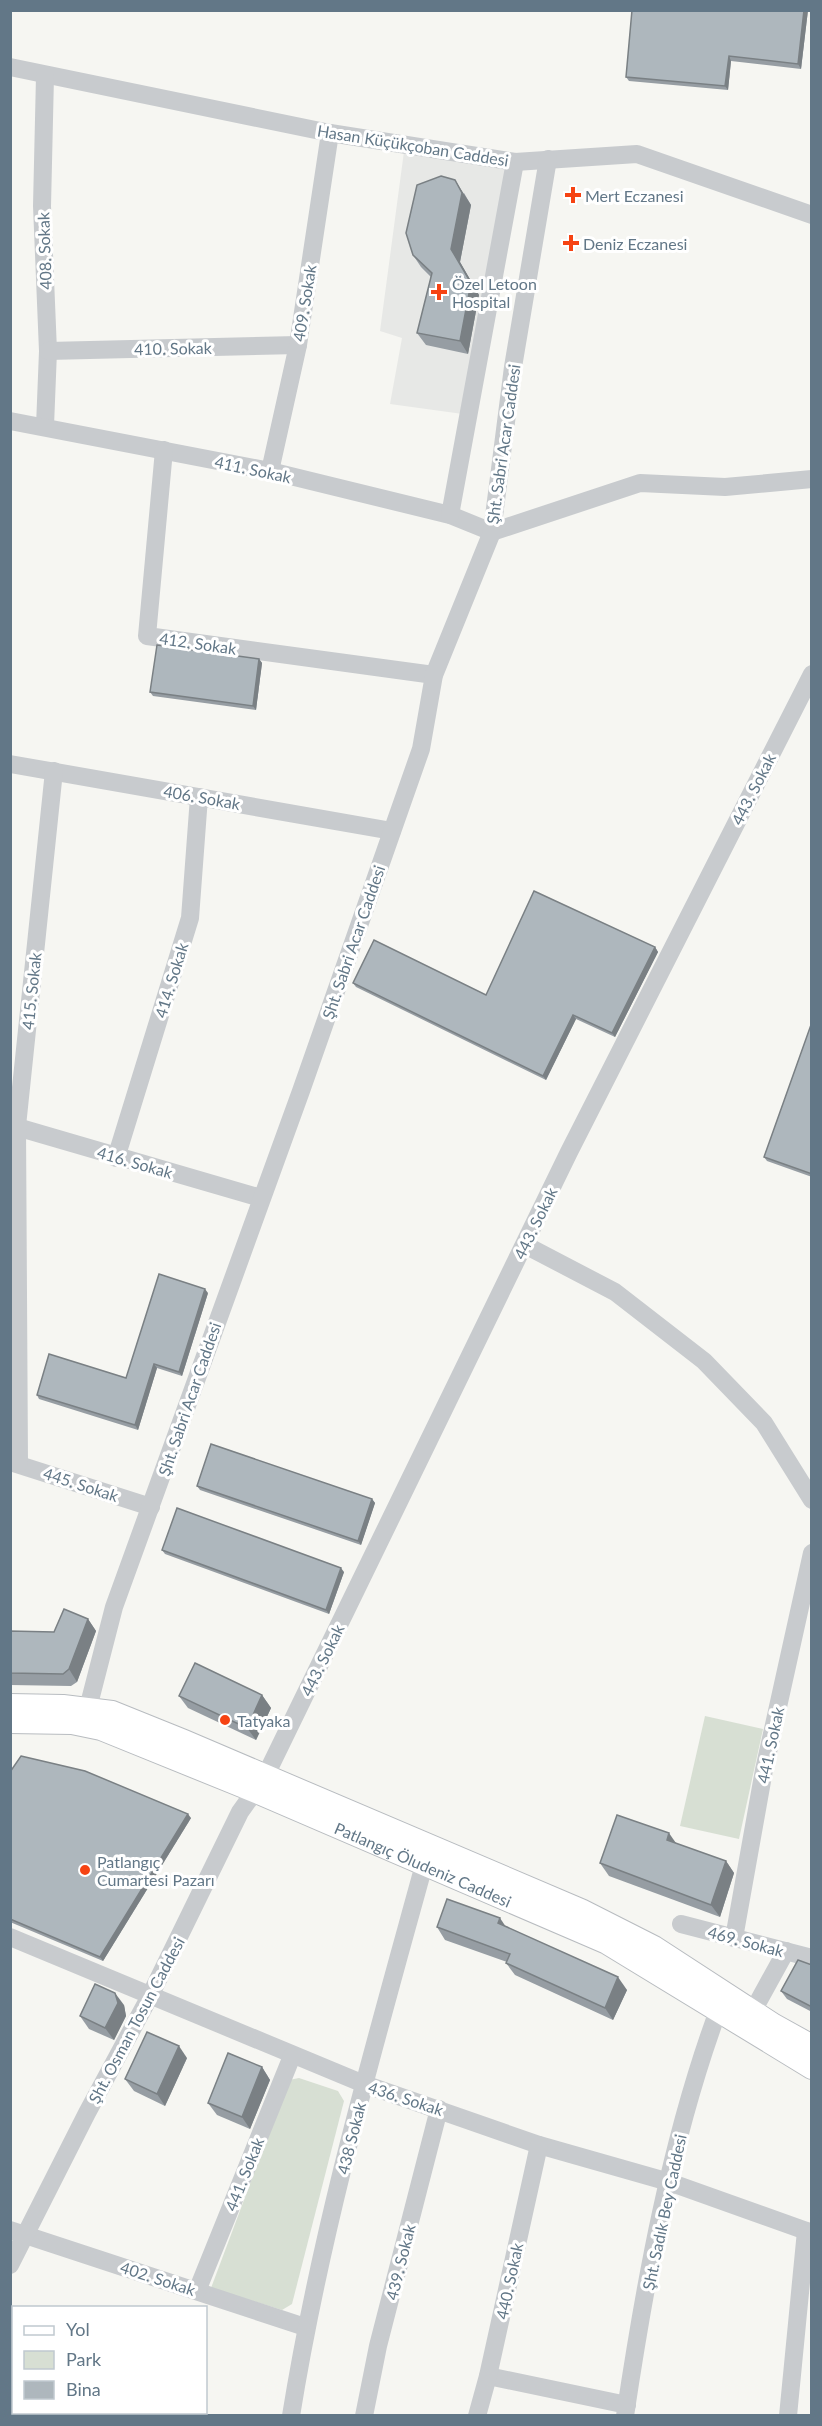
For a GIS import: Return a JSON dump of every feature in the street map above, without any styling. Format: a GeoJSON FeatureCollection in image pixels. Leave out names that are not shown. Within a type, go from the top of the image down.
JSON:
{"type":"FeatureCollection","features":[{"type":"Feature","properties":{"kind":"main road","name":"Patlangıç Öludeniz Caddesi"},"geometry":{"type":"LineString","coordinates":[[10,1705],[88,1708],[130,1719],[424,1864],[607,1943],[812,2068]]}},
{"type":"Feature","properties":{"kind":"main road","name":"Patlangıç Öludeniz Caddesi"},"geometry":{"type":"LineString","coordinates":[[10,1722],[72,1724],[101,1729],[260,1784],[581,1910],[654,1947],[812,2046]]}},
{"type":"Feature","properties":{"kind":"street","name":"Hasan Küçükçoban Caddesi"},"geometry":{"type":"LineString","coordinates":[[10,67],[330,133],[515,162],[637,154],[812,216]]}},
{"type":"Feature","properties":{"kind":"street","name":"408. Sokak"},"geometry":{"type":"LineString","coordinates":[[45,76],[42,206],[48,351],[45,426]]}},
{"type":"Feature","properties":{"kind":"street","name":"409. Sokak"},"geometry":{"type":"LineString","coordinates":[[270,471],[298,345],[330,133]]}},
{"type":"Feature","properties":{"kind":"street","name":"Şht. Sabri Acar Caddesi"},"geometry":{"type":"LineString","coordinates":[[88,1708],[114,1606],[421,749],[434,675],[492,532],[513,367],[548,159]]}},
{"type":"Feature","properties":{"kind":"street"},"geometry":{"type":"LineString","coordinates":[[450,514],[515,162]]}},
{"type":"Feature","properties":{"kind":"street","name":"410. Sokak"},"geometry":{"type":"LineString","coordinates":[[48,351],[298,345]]}},
{"type":"Feature","properties":{"kind":"street","name":"411. Sokak"},"geometry":{"type":"LineString","coordinates":[[10,421],[270,471],[450,514],[492,532]]}},
{"type":"Feature","properties":{"kind":"street","name":"412. Sokak"},"geometry":{"type":"LineString","coordinates":[[164,450],[147,636],[434,675]]}},
{"type":"Feature","properties":{"kind":"street"},"geometry":{"type":"LineString","coordinates":[[492,532],[640,483],[725,488],[812,479]]}},
{"type":"Feature","properties":{"kind":"street","name":"443. Sokak"},"geometry":{"type":"LineString","coordinates":[[260,1784],[525,1245],[812,674]]}},
{"type":"Feature","properties":{"kind":"street","name":"406. Sokak"},"geometry":{"type":"LineString","coordinates":[[10,764],[392,831]]}},
{"type":"Feature","properties":{"kind":"street","name":"415. Sokak"},"geometry":{"type":"LineString","coordinates":[[15,1463],[14,1126],[54,771]]}},
{"type":"Feature","properties":{"kind":"street","name":"414. Sokak"},"geometry":{"type":"LineString","coordinates":[[116,1158],[190,918],[199,796]]}},
{"type":"Feature","properties":{"kind":"street","name":"416. Sokak"},"geometry":{"type":"LineString","coordinates":[[14,1126],[116,1158],[261,1197]]}},
{"type":"Feature","properties":{"kind":"street"},"geometry":{"type":"LineString","coordinates":[[525,1245],[615,1292],[704,1361],[764,1423],[812,1500]]}},
{"type":"Feature","properties":{"kind":"street","name":"445. Sokak"},"geometry":{"type":"LineString","coordinates":[[15,1463],[151,1507]]}},
{"type":"Feature","properties":{"kind":"street","name":"441. Sokak"},"geometry":{"type":"LineString","coordinates":[[734,1938],[764,1770],[812,1553]]}},
{"type":"Feature","properties":{"kind":"street","name":"Şht. Osman Tosun Caddesi"},"geometry":{"type":"LineString","coordinates":[[10,2265],[18,2232],[150,1996],[240,1812],[260,1784]]}},
{"type":"Feature","properties":{"kind":"street","name":"438 Sokak"},"geometry":{"type":"LineString","coordinates":[[291,2415],[305,2327],[364,2084],[424,1864]]}},
{"type":"Feature","properties":{"kind":"street","name":"469. Sokak"},"geometry":{"type":"LineString","coordinates":[[681,1924],[812,1958]]}},
{"type":"Feature","properties":{"kind":"street","name":"436. Sokak"},"geometry":{"type":"LineString","coordinates":[[10,1937],[364,2084],[539,2145],[669,2182],[809,2232]]}},
{"type":"Feature","properties":{"kind":"street"},"geometry":{"type":"LineString","coordinates":[[753,2011],[786,1951]]}},
{"type":"Feature","properties":{"kind":"street","name":"Şht. Sadık Bey Caddesi"},"geometry":{"type":"LineString","coordinates":[[626,2410],[669,2182],[697,2068],[718,2011]]}},
{"type":"Feature","properties":{"kind":"street","name":"441. Sokak"},"geometry":{"type":"LineString","coordinates":[[197,2291],[292,2056]]}},
{"type":"Feature","properties":{"kind":"street","name":"439. Sokak"},"geometry":{"type":"LineString","coordinates":[[364,2415],[378,2346],[439,2109]]}},
{"type":"Feature","properties":{"kind":"street","name":"440. Sokak"},"geometry":{"type":"LineString","coordinates":[[477,2415],[488,2376],[539,2145]]}},
{"type":"Feature","properties":{"kind":"street","name":"402. Sokak"},"geometry":{"type":"LineString","coordinates":[[18,2232],[305,2327]]}},
{"type":"Feature","properties":{"kind":"street"},"geometry":{"type":"LineString","coordinates":[[788,2415],[809,2232]]}},
{"type":"Feature","properties":{"kind":"street"},"geometry":{"type":"LineString","coordinates":[[488,2376],[626,2410]]}},
{"type":"Feature","properties":{"kind":"shaded area","name":"Özel Letoon Hospital"},"geometry":{"type":"Polygon","coordinates":[[[405,144],[515,162],[470,415],[390,404],[402,338],[380,331],[405,144]]]}},
{"type":"Feature","properties":{"kind":"green space"},"geometry":{"type":"Polygon","coordinates":[[[705,1716],[763,1729],[739,1839],[680,1826],[705,1716]]]}},
{"type":"Feature","properties":{"kind":"green space"},"geometry":{"type":"Polygon","coordinates":[[[299,2078],[338,2091],[344,2101],[292,2304],[282,2310],[211,2288],[289,2080],[299,2078]]]}},
{"type":"Feature","properties":{"kind":"building"},"geometry":{"type":"Polygon","coordinates":[[[632,10],[804,10],[798,64],[729,56],[725,86],[626,77],[632,10]]]}},
{"type":"Feature","properties":{"kind":"building"},"geometry":{"type":"Polygon","coordinates":[[[441,176],[455,180],[462,193],[451,249],[471,283],[460,341],[417,333],[432,273],[413,255],[406,233],[417,185],[441,176]]]}},
{"type":"Feature","properties":{"kind":"building"},"geometry":{"type":"Polygon","coordinates":[[[157,645],[259,659],[253,706],[150,692],[157,645]]]}},
{"type":"Feature","properties":{"kind":"building"},"geometry":{"type":"Polygon","coordinates":[[[534,891],[655,947],[612,1033],[573,1015],[543,1076],[353,983],[374,940],[486,995],[534,891]]]}},
{"type":"Feature","properties":{"kind":"building"},"geometry":{"type":"Polygon","coordinates":[[[812,1022],[812,1174],[764,1157],[812,1022]]]}},
{"type":"Feature","properties":{"kind":"building"},"geometry":{"type":"Polygon","coordinates":[[[159,1274],[205,1289],[179,1372],[154,1364],[135,1425],[37,1395],[49,1354],[126,1378],[159,1274]]]}},
{"type":"Feature","properties":{"kind":"building"},"geometry":{"type":"Polygon","coordinates":[[[211,1444],[372,1499],[358,1541],[197,1486],[211,1444]]]}},
{"type":"Feature","properties":{"kind":"building"},"geometry":{"type":"Polygon","coordinates":[[[177,1508],[341,1568],[326,1610],[162,1550],[177,1508]]]}},
{"type":"Feature","properties":{"kind":"building"},"geometry":{"type":"Polygon","coordinates":[[[64,1609],[88,1619],[69,1669],[63,1674],[10,1673],[10,1631],[54,1632],[64,1609]]]}},
{"type":"Feature","properties":{"kind":"building"},"geometry":{"type":"Polygon","coordinates":[[[195,1663],[262,1695],[247,1728],[179,1696],[195,1663]]]}},
{"type":"Feature","properties":{"kind":"building","name":"Patlangıç Cumartesi Pazarı"},"geometry":{"type":"Polygon","coordinates":[[[21,1756],[85,1771],[188,1814],[100,1957],[10,1919],[10,1772],[21,1756]]]}},
{"type":"Feature","properties":{"kind":"building"},"geometry":{"type":"Polygon","coordinates":[[[617,1815],[669,1833],[667,1840],[726,1861],[711,1905],[600,1863],[617,1815]]]}},
{"type":"Feature","properties":{"kind":"building"},"geometry":{"type":"Polygon","coordinates":[[[447,1899],[500,1918],[498,1923],[618,1977],[605,2008],[506,1963],[510,1954],[437,1927],[447,1899]]]}},
{"type":"Feature","properties":{"kind":"building"},"geometry":{"type":"Polygon","coordinates":[[[798,1960],[812,1965],[812,2007],[781,1991],[798,1960]]]}},
{"type":"Feature","properties":{"kind":"building"},"geometry":{"type":"Polygon","coordinates":[[[95,1984],[115,1993],[118,2003],[105,2028],[80,2016],[95,1984]]]}},
{"type":"Feature","properties":{"kind":"building"},"geometry":{"type":"Polygon","coordinates":[[[147,2032],[179,2046],[157,2094],[125,2079],[147,2032]]]}},
{"type":"Feature","properties":{"kind":"building"},"geometry":{"type":"Polygon","coordinates":[[[228,2053],[262,2067],[242,2117],[208,2103],[228,2053]]]}},
{"type":"Feature","properties":{"kind":"place","name":"Mert Eczanesi"},"geometry":{"type":"Point","coordinates":[573,195]}},
{"type":"Feature","properties":{"kind":"place","name":"Deniz Eczanesi"},"geometry":{"type":"Point","coordinates":[571,243]}},
{"type":"Feature","properties":{"kind":"place","name":"Özel Letoon Hospital"},"geometry":{"type":"Point","coordinates":[439,292]}},
{"type":"Feature","properties":{"kind":"place","name":"Tatyaka"},"geometry":{"type":"Point","coordinates":[225,1720]}},
{"type":"Feature","properties":{"kind":"place","name":"Patlangıç Cumartesi Pazarı"},"geometry":{"type":"Point","coordinates":[85,1870]}}]}
